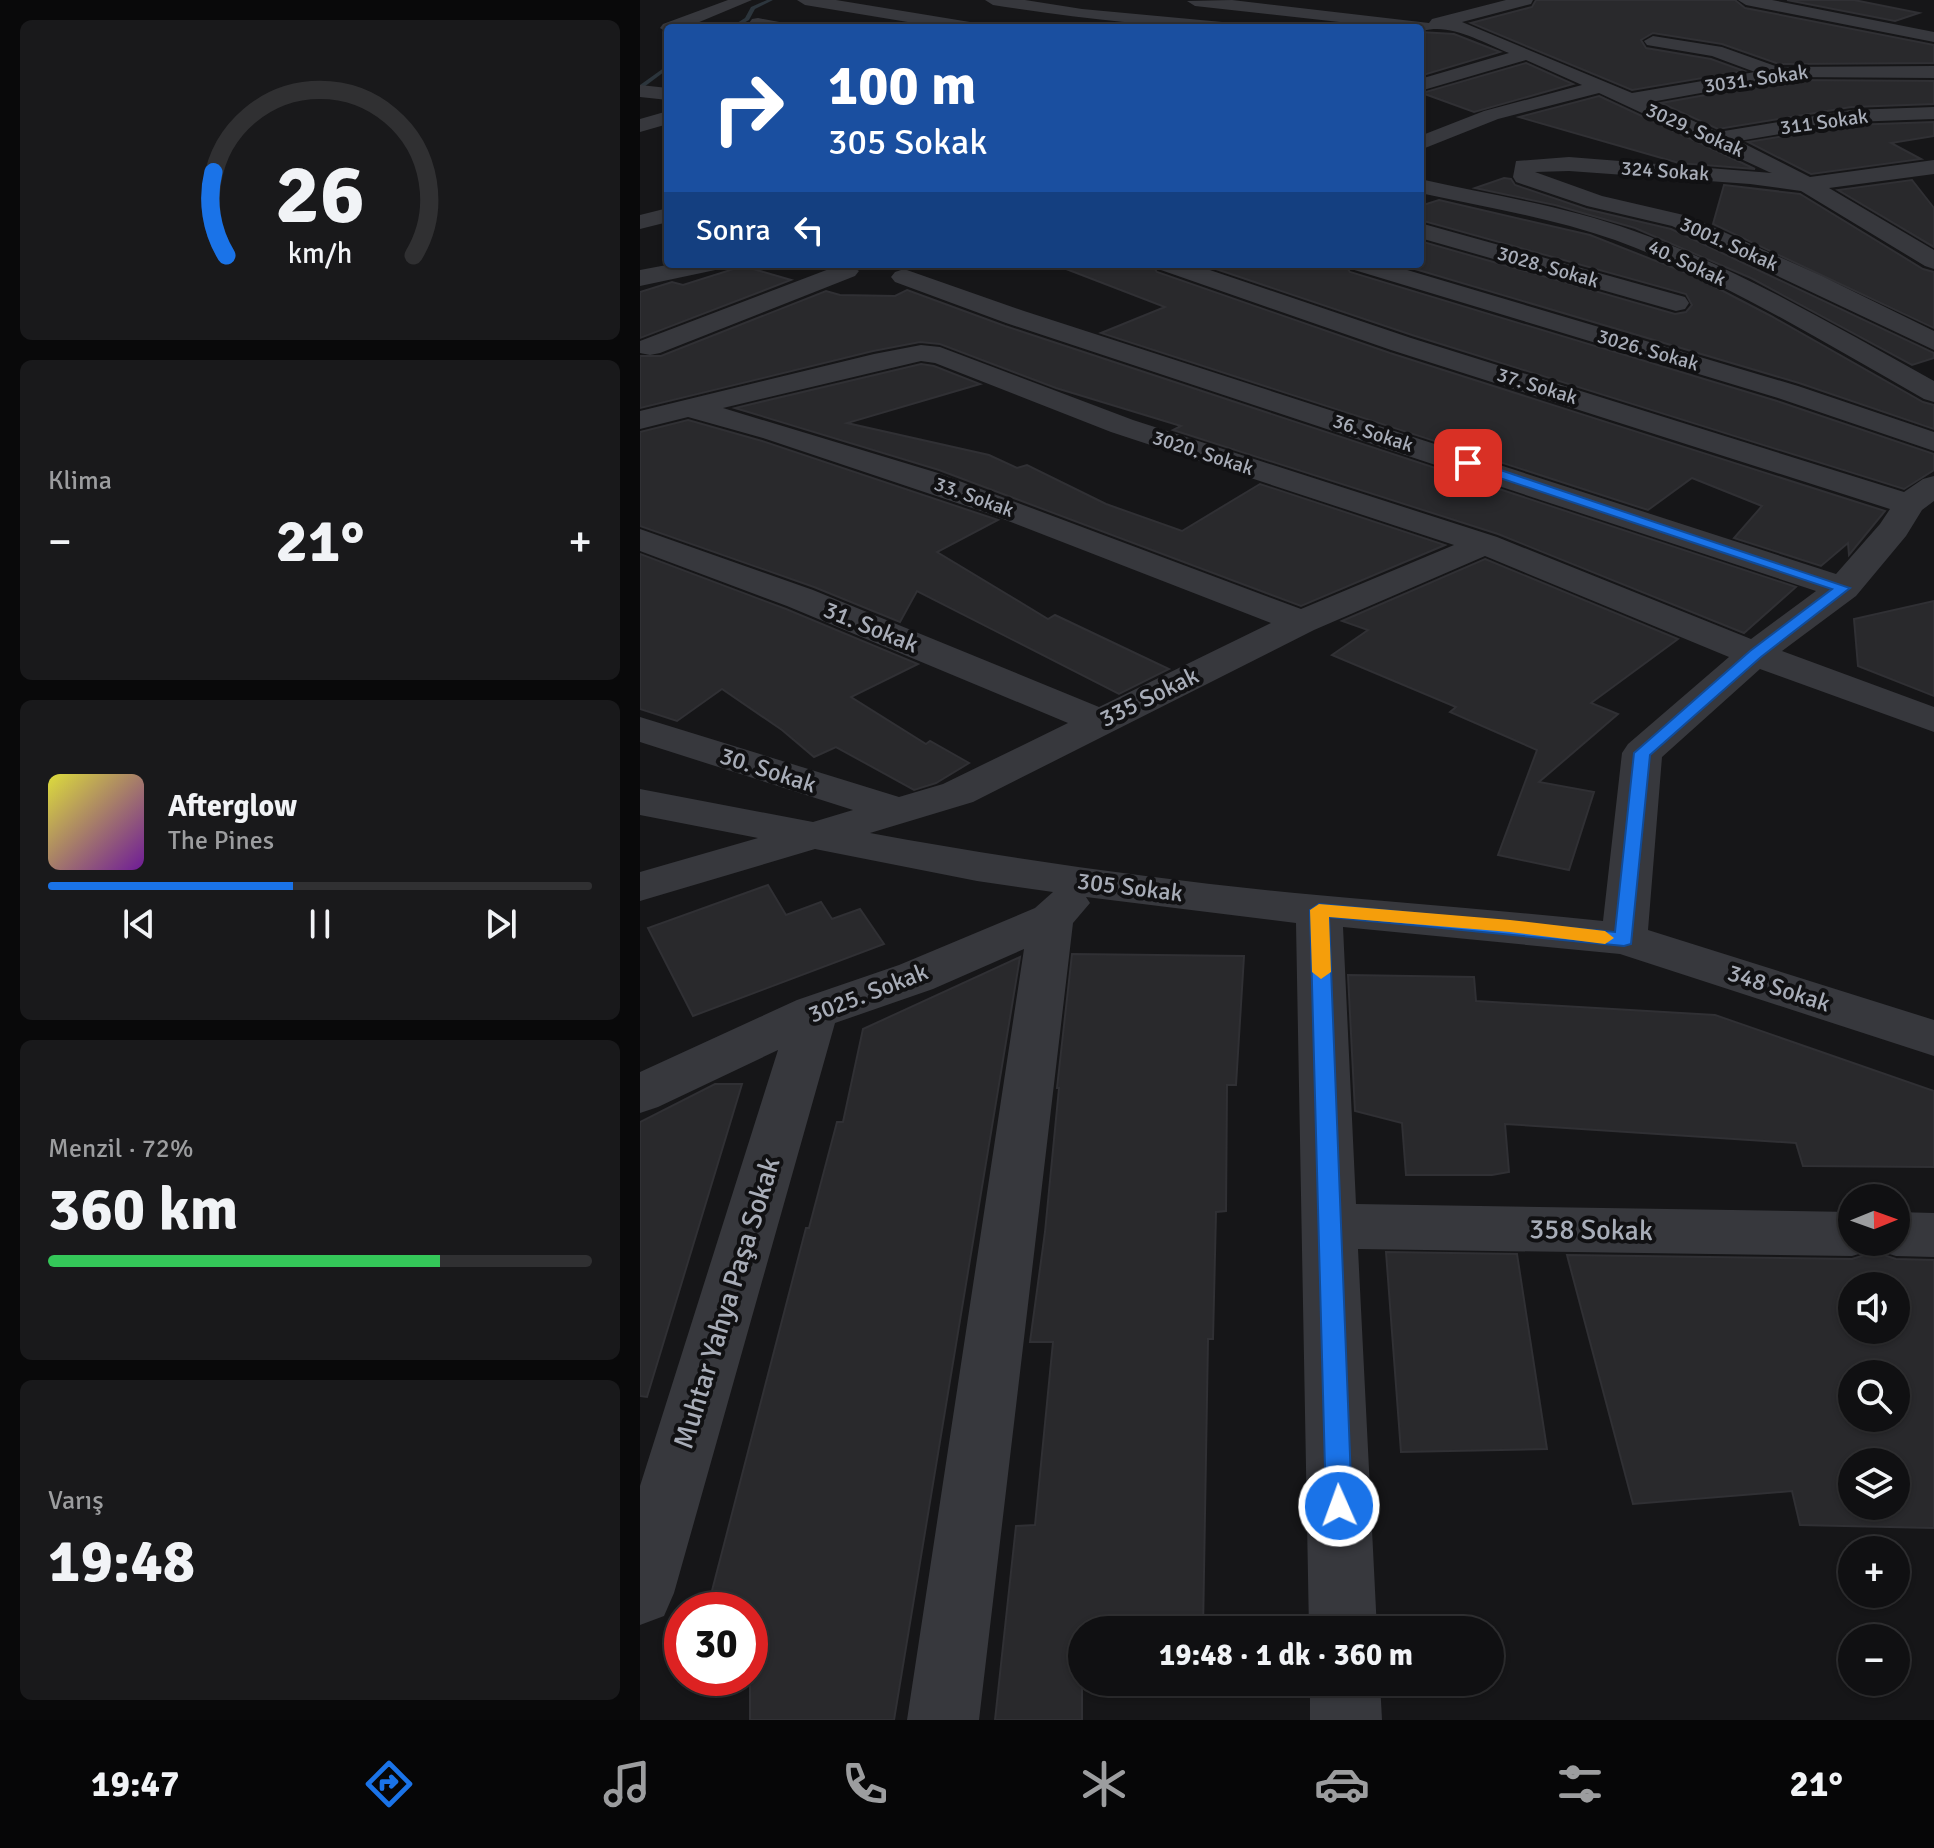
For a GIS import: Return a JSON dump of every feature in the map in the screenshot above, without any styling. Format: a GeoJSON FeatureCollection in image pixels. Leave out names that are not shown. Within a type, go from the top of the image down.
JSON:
{"type":"FeatureCollection","features":[{"type":"Feature","properties":{"kind":"street"},"geometry":{"type":"LineString","coordinates":[[680,24],[744,0]]}},
{"type":"Feature","properties":{"kind":"street"},"geometry":{"type":"LineString","coordinates":[[805,0],[935,24]]}},
{"type":"Feature","properties":{"kind":"street"},"geometry":{"type":"LineString","coordinates":[[993,0],[1082,14],[1190,24]]}},
{"type":"Feature","properties":{"kind":"street"},"geometry":{"type":"LineString","coordinates":[[1053,24],[1112,0]]}},
{"type":"Feature","properties":{"kind":"street"},"geometry":{"type":"LineString","coordinates":[[1189,0],[1394,24]]}},
{"type":"Feature","properties":{"kind":"street"},"geometry":{"type":"LineString","coordinates":[[1424,26],[1519,0]]}},
{"type":"Feature","properties":{"kind":"street"},"geometry":{"type":"LineString","coordinates":[[1746,0],[1934,37]]}},
{"type":"Feature","properties":{"kind":"street","name":"3029. Sokak"},"geometry":{"type":"LineString","coordinates":[[1445,21],[1527,54],[1777,167],[1934,261]]}},
{"type":"Feature","properties":{"kind":"street"},"geometry":{"type":"LineString","coordinates":[[758,23],[763,24]]}},
{"type":"Feature","properties":{"kind":"street"},"geometry":{"type":"LineString","coordinates":[[1653,41],[1716,51],[1775,73]]}},
{"type":"Feature","properties":{"kind":"street"},"geometry":{"type":"LineString","coordinates":[[1424,84],[1527,54]]}},
{"type":"Feature","properties":{"kind":"street","name":"3031. Sokak"},"geometry":{"type":"LineString","coordinates":[[1627,100],[1775,73],[1934,72]]}},
{"type":"Feature","properties":{"kind":"street"},"geometry":{"type":"LineString","coordinates":[[1424,142],[1491,115],[1599,87]]}},
{"type":"Feature","properties":{"kind":"street"},"geometry":{"type":"LineString","coordinates":[[643,92],[664,94]]}},
{"type":"Feature","properties":{"kind":"street","name":"311 Sokak"},"geometry":{"type":"LineString","coordinates":[[1716,139],[1851,116],[1934,113]]}},
{"type":"Feature","properties":{"kind":"street"},"geometry":{"type":"LineString","coordinates":[[645,136],[664,120]]}},
{"type":"Feature","properties":{"kind":"street","name":"324 Sokak"},"geometry":{"type":"LineString","coordinates":[[1524,166],[1569,164],[1805,185]]}},
{"type":"Feature","properties":{"kind":"street","name":"3001. Sokak"},"geometry":{"type":"LineString","coordinates":[[1524,166],[1524,177],[1595,201],[1680,221],[1813,281],[1934,342]]}},
{"type":"Feature","properties":{"kind":"street"},"geometry":{"type":"LineString","coordinates":[[1805,185],[1934,167]]}},
{"type":"Feature","properties":{"kind":"street"},"geometry":{"type":"LineString","coordinates":[[1843,180],[1934,183]]}},
{"type":"Feature","properties":{"kind":"street","name":"40. Sokak"},"geometry":{"type":"LineString","coordinates":[[1424,187],[1585,224],[1666,251],[1779,307],[1934,393]]}},
{"type":"Feature","properties":{"kind":"street"},"geometry":{"type":"LineString","coordinates":[[640,206],[664,213]]}},
{"type":"Feature","properties":{"kind":"street"},"geometry":{"type":"LineString","coordinates":[[640,222],[664,215]]}},
{"type":"Feature","properties":{"kind":"street","name":"3028. Sokak"},"geometry":{"type":"LineString","coordinates":[[1424,231],[1676,303]]}},
{"type":"Feature","properties":{"kind":"street"},"geometry":{"type":"LineString","coordinates":[[640,278],[691,268]]}},
{"type":"Feature","properties":{"kind":"street"},"geometry":{"type":"LineString","coordinates":[[650,347],[865,274],[912,268]]}},
{"type":"Feature","properties":{"kind":"street","name":"37. Sokak"},"geometry":{"type":"LineString","coordinates":[[1179,268],[1401,344],[1587,401],[1922,495]]}},
{"type":"Feature","properties":{"kind":"street","name":"3026. Sokak"},"geometry":{"type":"LineString","coordinates":[[1374,268],[1788,392],[1934,442]]}},
{"type":"Feature","properties":{"kind":"street","name":"36. Sokak"},"geometry":{"type":"LineString","coordinates":[[865,274],[1015,317],[1843,588]]}},
{"type":"Feature","properties":{"kind":"street","name":"3020. Sokak"},"geometry":{"type":"LineString","coordinates":[[640,420],[874,362],[921,353],[940,355],[1122,426],[1485,544],[1755,654],[1934,720]]}},
{"type":"Feature","properties":{"kind":"street"},"geometry":{"type":"LineString","coordinates":[[1587,401],[1668,355]]}},
{"type":"Feature","properties":{"kind":"street","name":"33. Sokak"},"geometry":{"type":"LineString","coordinates":[[640,394],[782,432],[874,461],[1071,532],[1301,622]]}},
{"type":"Feature","properties":{"kind":"street"},"geometry":{"type":"LineString","coordinates":[[1624,939],[1642,753],[1755,654],[1843,588],[1922,495]]}},
{"type":"Feature","properties":{"kind":"street","name":"31. Sokak"},"geometry":{"type":"LineString","coordinates":[[640,539],[800,598],[1100,722]]}},
{"type":"Feature","properties":{"kind":"street","name":"335 Sokak"},"geometry":{"type":"LineString","coordinates":[[640,887],[958,793],[1301,622],[1485,544]]}},
{"type":"Feature","properties":{"kind":"street","name":"30. Sokak"},"geometry":{"type":"LineString","coordinates":[[640,729],[896,810]]}},
{"type":"Feature","properties":{"kind":"street","name":"305 Sokak"},"geometry":{"type":"LineString","coordinates":[[640,802],[977,867],[1070,901],[1319,910],[1624,939]]}},
{"type":"Feature","properties":{"kind":"street"},"geometry":{"type":"LineString","coordinates":[[943,1720],[1070,901]]}},
{"type":"Feature","properties":{"kind":"street","name":"3025. Sokak"},"geometry":{"type":"LineString","coordinates":[[640,1094],[814,1012],[916,977],[1070,901]]}},
{"type":"Feature","properties":{"kind":"street"},"geometry":{"type":"LineString","coordinates":[[1319,910],[1343,1616]]}},
{"type":"Feature","properties":{"kind":"street","name":"348 Sokak"},"geometry":{"type":"LineString","coordinates":[[1624,939],[1934,1038]]}},
{"type":"Feature","properties":{"kind":"street","name":"Muhtar Yahya Paşa Sokak"},"geometry":{"type":"LineString","coordinates":[[640,1593],[814,1012]]}},
{"type":"Feature","properties":{"kind":"street","name":"358 Sokak"},"geometry":{"type":"LineString","coordinates":[[1330,1226],[1838,1234]]}},
{"type":"Feature","properties":{"kind":"street"},"geometry":{"type":"LineString","coordinates":[[1910,1234],[1934,1235]]}},
{"type":"Feature","properties":{"kind":"street"},"geometry":{"type":"LineString","coordinates":[[1345,1696],[1346,1720]]}},
{"type":"Feature","properties":{"kind":"building"},"geometry":{"type":"Polygon","coordinates":[[[1536,0],[1735,0],[1745,8],[1934,45],[1934,63],[1779,64],[1722,44],[1653,33],[1641,40],[1646,48],[1711,59],[1744,71],[1632,90],[1471,23],[1532,7],[1536,0]]]}},
{"type":"Feature","properties":{"kind":"building"},"geometry":{"type":"Polygon","coordinates":[[[1787,0],[1854,0],[1919,13],[1895,21],[1787,0]]]}},
{"type":"Feature","properties":{"kind":"building"},"geometry":{"type":"Polygon","coordinates":[[[1424,32],[1454,34],[1500,52],[1424,75],[1424,32]]]}},
{"type":"Feature","properties":{"kind":"building"},"geometry":{"type":"Polygon","coordinates":[[[1526,63],[1573,84],[1474,112],[1424,92],[1526,63]]]}},
{"type":"Feature","properties":{"kind":"building"},"geometry":{"type":"Polygon","coordinates":[[[1790,80],[1934,81],[1934,104],[1851,107],[1718,129],[1661,103],[1790,80]]]}},
{"type":"Feature","properties":{"kind":"building"},"geometry":{"type":"Polygon","coordinates":[[[1599,96],[1755,169],[1679,163],[1519,117],[1599,96]]]}},
{"type":"Feature","properties":{"kind":"building"},"geometry":{"type":"Polygon","coordinates":[[[1934,122],[1934,136],[1891,143],[1921,159],[1811,174],[1748,142],[1851,125],[1934,122]]]}},
{"type":"Feature","properties":{"kind":"building"},"geometry":{"type":"Polygon","coordinates":[[[1504,178],[1511,179],[1515,185],[1586,209],[1671,229],[1934,353],[1934,358],[1912,365],[1751,278],[1635,228],[1555,205],[1475,188],[1504,178]]]}},
{"type":"Feature","properties":{"kind":"building"},"geometry":{"type":"Polygon","coordinates":[[[1912,180],[1934,208],[1934,247],[1838,190],[1912,180]]]}},
{"type":"Feature","properties":{"kind":"building"},"geometry":{"type":"Polygon","coordinates":[[[1724,185],[1800,194],[1923,269],[1934,272],[1934,328],[1713,224],[1724,185]]]}},
{"type":"Feature","properties":{"kind":"building"},"geometry":{"type":"Polygon","coordinates":[[[1439,200],[1590,235],[1694,276],[1923,402],[1934,405],[1934,429],[1799,383],[1411,268],[1424,268],[1424,242],[1675,314],[1686,312],[1692,305],[1686,294],[1424,221],[1424,205],[1439,200]]]}},
{"type":"Feature","properties":{"kind":"building"},"geometry":{"type":"Polygon","coordinates":[[[737,268],[750,268],[791,280],[640,338],[640,292],[672,282],[683,285],[737,268]]]}},
{"type":"Feature","properties":{"kind":"building"},"geometry":{"type":"Polygon","coordinates":[[[1064,268],[1154,268],[1157,272],[1390,353],[1885,511],[1849,555],[1848,543],[1821,566],[1734,538],[1762,506],[1692,478],[1648,510],[1101,333],[1165,307],[1064,268]]]}},
{"type":"Feature","properties":{"kind":"building"},"geometry":{"type":"Polygon","coordinates":[[[1213,268],[1347,268],[1350,272],[1777,401],[1934,454],[1934,470],[1904,489],[1412,335],[1213,268]]]}},
{"type":"Feature","properties":{"kind":"building"},"geometry":{"type":"Polygon","coordinates":[[[907,290],[1005,326],[1796,587],[1744,633],[1498,534],[1173,430],[1181,426],[1056,388],[940,344],[920,342],[873,351],[640,408],[640,356],[661,356],[826,291],[840,295],[895,296],[907,290]]]}},
{"type":"Feature","properties":{"kind":"building"},"geometry":{"type":"Polygon","coordinates":[[[921,364],[980,384],[847,423],[989,455],[1017,468],[1027,465],[1106,504],[1182,531],[1260,484],[1445,545],[1301,606],[939,470],[735,408],[921,364]]]}},
{"type":"Feature","properties":{"kind":"building"},"geometry":{"type":"Polygon","coordinates":[[[688,420],[762,441],[998,520],[937,552],[1048,619],[1055,615],[1169,669],[1119,694],[917,591],[900,622],[814,587],[640,526],[640,432],[688,420]]]}},
{"type":"Feature","properties":{"kind":"building"},"geometry":{"type":"Polygon","coordinates":[[[640,554],[786,609],[918,664],[851,697],[926,744],[930,741],[969,763],[936,783],[914,790],[836,747],[814,757],[782,730],[722,689],[677,721],[640,709],[640,554]]]}},
{"type":"Feature","properties":{"kind":"building"},"geometry":{"type":"Polygon","coordinates":[[[1485,559],[1678,639],[1591,703],[1618,714],[1539,782],[1594,792],[1569,870],[1498,855],[1537,750],[1450,712],[1456,707],[1332,655],[1368,630],[1342,621],[1485,559]]]}},
{"type":"Feature","properties":{"kind":"building"},"geometry":{"type":"Polygon","coordinates":[[[1934,601],[1934,696],[1858,666],[1854,619],[1934,601]]]}},
{"type":"Feature","properties":{"kind":"building"},"geometry":{"type":"Polygon","coordinates":[[[768,885],[786,915],[821,902],[832,919],[860,909],[884,944],[693,1016],[648,928],[768,885]]]}},
{"type":"Feature","properties":{"kind":"building"},"geometry":{"type":"Polygon","coordinates":[[[1072,954],[1244,956],[1236,1085],[1227,1085],[1226,1211],[1216,1212],[1213,1339],[1208,1339],[1203,1616],[1068,1616],[1068,1696],[1082,1696],[1082,1720],[995,1720],[1016,1526],[1035,1525],[1053,1342],[1030,1342],[1045,1232],[1072,954]]]}},
{"type":"Feature","properties":{"kind":"building"},"geometry":{"type":"Polygon","coordinates":[[[1020,957],[894,1720],[750,1720],[750,1696],[768,1696],[768,1592],[712,1592],[806,1228],[809,1228],[837,1122],[843,1122],[863,1029],[1020,957]]]}},
{"type":"Feature","properties":{"kind":"building"},"geometry":{"type":"Polygon","coordinates":[[[1348,975],[1474,977],[1476,1001],[1715,1015],[1934,1091],[1934,1167],[1803,1166],[1796,1143],[1505,1124],[1509,1172],[1492,1175],[1406,1175],[1402,1123],[1355,1111],[1348,975]]]}},
{"type":"Feature","properties":{"kind":"building"},"geometry":{"type":"Polygon","coordinates":[[[715,1084],[742,1084],[647,1397],[640,1396],[640,1122],[715,1084]]]}},
{"type":"Feature","properties":{"kind":"building"},"geometry":{"type":"Polygon","coordinates":[[[1386,1252],[1517,1254],[1547,1449],[1401,1452],[1386,1252]]]}},
{"type":"Feature","properties":{"kind":"building"},"geometry":{"type":"Polygon","coordinates":[[[1567,1255],[1852,1259],[1887,1256],[1934,1260],[1934,1528],[1800,1525],[1792,1491],[1633,1504],[1567,1255]]]}},
{"type":"Feature","properties":{"kind":"waterway"},"geometry":{"type":"LineString","coordinates":[[738,24],[747,19],[753,8],[771,0]]}},
{"type":"Feature","properties":{"kind":"waterway"},"geometry":{"type":"LineString","coordinates":[[640,88],[664,70]]}},
{"type":"Feature","properties":{"kind":"slow traffic"},"geometry":{"type":"LineString","coordinates":[[1321,972],[1319,910],[1510,926],[1605,938]]}},
{"type":"Feature","properties":{"kind":"route"},"geometry":{"type":"LineString","coordinates":[[1339,1506],[1319,910],[1624,939],[1642,753],[1755,654],[1843,588],[1468,463]]}}]}
